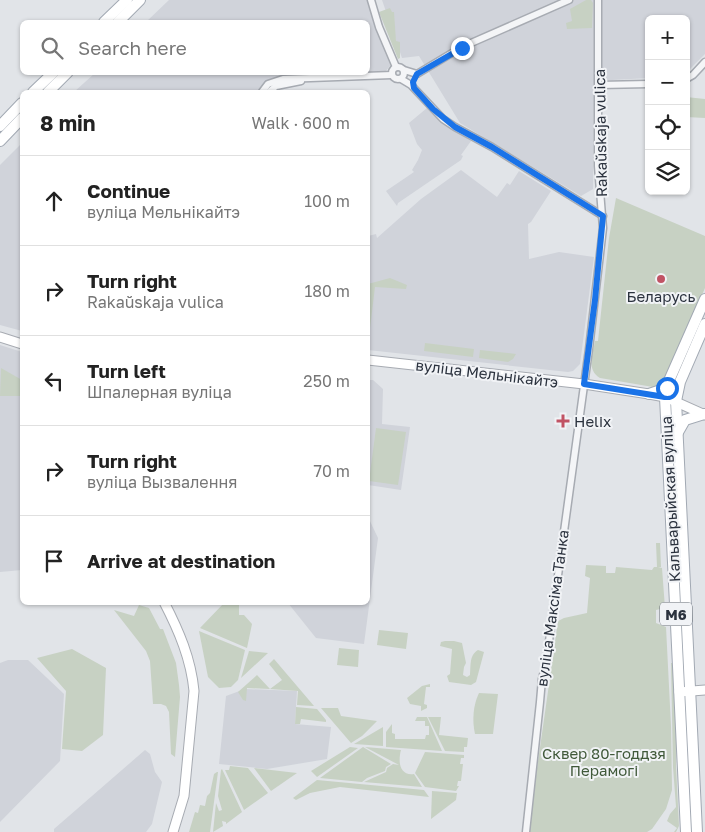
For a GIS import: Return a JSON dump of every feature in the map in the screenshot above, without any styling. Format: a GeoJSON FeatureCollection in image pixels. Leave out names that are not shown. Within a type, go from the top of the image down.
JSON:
{"type":"FeatureCollection","features":[{"type":"Feature","properties":{"kind":"main road"},"geometry":{"type":"LineString","coordinates":[[106,20],[127,0]]}},
{"type":"Feature","properties":{"kind":"main road"},"geometry":{"type":"LineString","coordinates":[[120,20],[140,0]]}},
{"type":"Feature","properties":{"kind":"main road"},"geometry":{"type":"LineString","coordinates":[[36,90],[51,75]]}},
{"type":"Feature","properties":{"kind":"main road"},"geometry":{"type":"LineString","coordinates":[[50,90],[65,75]]}},
{"type":"Feature","properties":{"kind":"main road"},"geometry":{"type":"LineString","coordinates":[[0,126],[20,105]]}},
{"type":"Feature","properties":{"kind":"main road"},"geometry":{"type":"LineString","coordinates":[[0,141],[20,120]]}},
{"type":"Feature","properties":{"kind":"main road","name":"М6"},"geometry":{"type":"LineString","coordinates":[[665,397],[668,383],[705,299]]}},
{"type":"Feature","properties":{"kind":"main road","name":"М6"},"geometry":{"type":"LineString","coordinates":[[676,401],[680,382],[705,324]]}},
{"type":"Feature","properties":{"kind":"main road"},"geometry":{"type":"LineString","coordinates":[[0,337],[20,343]]}},
{"type":"Feature","properties":{"kind":"main road","name":"вуліца Мельнікайтэ"},"geometry":{"type":"LineString","coordinates":[[370,360],[584,384],[649,394],[665,397],[704,414]]}},
{"type":"Feature","properties":{"kind":"main road"},"geometry":{"type":"LineString","coordinates":[[649,394],[661,390],[668,383]]}},
{"type":"Feature","properties":{"kind":"main road","name":"Кальварыйская вуліца"},"geometry":{"type":"LineString","coordinates":[[665,397],[686,832]]}},
{"type":"Feature","properties":{"kind":"main road","name":"Кальварыйская вуліца"},"geometry":{"type":"LineString","coordinates":[[676,401],[676,435],[697,832]]}},
{"type":"Feature","properties":{"kind":"main road"},"geometry":{"type":"LineString","coordinates":[[676,435],[685,420],[704,414]]}},
{"type":"Feature","properties":{"kind":"main road"},"geometry":{"type":"LineString","coordinates":[[165,605],[184,643],[193,678],[194,691],[184,796],[173,832]]}},
{"type":"Feature","properties":{"kind":"main road"},"geometry":{"type":"LineString","coordinates":[[679,692],[705,690]]}},
{"type":"Feature","properties":{"kind":"main road"},"geometry":{"type":"LineString","coordinates":[[679,832],[685,806]]}},
{"type":"Feature","properties":{"kind":"main road"},"geometry":{"type":"LineString","coordinates":[[697,815],[705,827]]}},
{"type":"Feature","properties":{"kind":"street"},"geometry":{"type":"LineString","coordinates":[[371,0],[379,27],[396,67],[417,74]]}},
{"type":"Feature","properties":{"kind":"street"},"geometry":{"type":"LineString","coordinates":[[414,88],[413,82],[417,74],[462,48],[569,0]]}},
{"type":"Feature","properties":{"kind":"street","name":"Rakaŭskaja vulica"},"geometry":{"type":"LineString","coordinates":[[584,384],[603,216],[599,174],[598,0]]}},
{"type":"Feature","properties":{"kind":"street"},"geometry":{"type":"LineString","coordinates":[[690,77],[705,62]]}},
{"type":"Feature","properties":{"kind":"street"},"geometry":{"type":"LineString","coordinates":[[396,67],[393,69],[392,75],[396,80],[400,79],[414,88],[433,109],[455,127],[492,147],[603,216]]}},
{"type":"Feature","properties":{"kind":"street"},"geometry":{"type":"LineString","coordinates":[[400,79],[404,74],[404,70]]}},
{"type":"Feature","properties":{"kind":"street"},"geometry":{"type":"LineString","coordinates":[[272,90],[280,84],[318,79],[392,75]]}},
{"type":"Feature","properties":{"kind":"street"},"geometry":{"type":"LineString","coordinates":[[264,90],[268,84],[278,80],[293,78],[318,79]]}},
{"type":"Feature","properties":{"kind":"street"},"geometry":{"type":"LineString","coordinates":[[599,86],[645,84]]}},
{"type":"Feature","properties":{"kind":"street","name":"вуліца Максіма Танка"},"geometry":{"type":"LineString","coordinates":[[526,832],[540,693],[546,663],[584,384]]}},
{"type":"Feature","properties":{"kind":"shaded area"},"geometry":{"type":"Polygon","coordinates":[[[169,0],[369,0],[390,66],[385,72],[370,73],[370,20],[148,20],[169,0]]]}},
{"type":"Feature","properties":{"kind":"shaded area"},"geometry":{"type":"Polygon","coordinates":[[[382,0],[705,0],[705,54],[690,69],[690,15],[645,15],[645,78],[594,81],[593,189],[581,196],[460,123],[419,56],[402,58],[382,0]]]}},
{"type":"Feature","properties":{"kind":"shaded area"},"geometry":{"type":"Polygon","coordinates":[[[93,75],[328,75],[273,78],[260,90],[76,90],[93,75]]]}},
{"type":"Feature","properties":{"kind":"shaded area"},"geometry":{"type":"Polygon","coordinates":[[[427,108],[442,122],[471,141],[461,155],[463,156],[461,160],[398,203],[397,206],[386,191],[414,172],[412,170],[422,150],[417,144],[409,123],[427,108]]]}},
{"type":"Feature","properties":{"kind":"shaded area"},"geometry":{"type":"Polygon","coordinates":[[[20,145],[20,330],[0,325],[0,165],[20,145]]]}},
{"type":"Feature","properties":{"kind":"shaded area"},"geometry":{"type":"Polygon","coordinates":[[[461,170],[497,197],[507,183],[510,185],[519,171],[551,191],[528,224],[529,259],[559,252],[594,257],[580,364],[573,371],[568,372],[370,350],[370,236],[376,234],[377,238],[421,199],[461,170]]]}},
{"type":"Feature","properties":{"kind":"shaded area"},"geometry":{"type":"Polygon","coordinates":[[[0,345],[20,351],[20,570],[0,572],[0,345]]]}},
{"type":"Feature","properties":{"kind":"shaded area"},"geometry":{"type":"Polygon","coordinates":[[[370,380],[373,380],[383,389],[382,424],[410,427],[401,490],[370,485],[370,380]]]}},
{"type":"Feature","properties":{"kind":"shaded area"},"geometry":{"type":"Polygon","coordinates":[[[370,521],[378,538],[370,599],[370,521]]]}},
{"type":"Feature","properties":{"kind":"shaded area"},"geometry":{"type":"Polygon","coordinates":[[[290,605],[369,605],[364,644],[316,638],[290,605]]]}},
{"type":"Feature","properties":{"kind":"shaded area"},"geometry":{"type":"Polygon","coordinates":[[[8,660],[28,660],[64,694],[60,761],[0,822],[0,663],[8,660]]]}},
{"type":"Feature","properties":{"kind":"shaded area"},"geometry":{"type":"Polygon","coordinates":[[[245,689],[297,691],[295,724],[331,727],[327,759],[267,769],[219,764],[226,696],[245,689]]]}},
{"type":"Feature","properties":{"kind":"shaded area"},"geometry":{"type":"Polygon","coordinates":[[[145,750],[150,754],[155,772],[162,782],[152,824],[146,832],[54,832],[54,829],[145,750]]]}},
{"type":"Feature","properties":{"kind":"green space"},"geometry":{"type":"Polygon","coordinates":[[[586,0],[591,0],[593,3],[592,28],[567,29],[566,23],[572,21],[570,9],[586,0]]]}},
{"type":"Feature","properties":{"kind":"green space"},"geometry":{"type":"Polygon","coordinates":[[[390,8],[394,12],[396,41],[400,42],[400,58],[398,59],[379,12],[390,8]]]}},
{"type":"Feature","properties":{"kind":"green space"},"geometry":{"type":"Polygon","coordinates":[[[690,97],[705,99],[705,118],[690,117],[690,97]]]}},
{"type":"Feature","properties":{"kind":"green space"},"geometry":{"type":"Polygon","coordinates":[[[616,198],[705,236],[705,288],[664,382],[658,386],[653,387],[600,378],[593,371],[592,356],[595,341],[598,341],[609,238],[616,198]]]}},
{"type":"Feature","properties":{"kind":"green space"},"geometry":{"type":"Polygon","coordinates":[[[390,278],[407,285],[406,289],[375,287],[370,328],[370,283],[390,278]]]}},
{"type":"Feature","properties":{"kind":"green space"},"geometry":{"type":"Polygon","coordinates":[[[425,343],[474,349],[473,357],[424,351],[425,343]]]}},
{"type":"Feature","properties":{"kind":"green space"},"geometry":{"type":"Polygon","coordinates":[[[480,350],[516,354],[508,362],[479,358],[480,350]]]}},
{"type":"Feature","properties":{"kind":"green space"},"geometry":{"type":"Polygon","coordinates":[[[1,368],[20,379],[20,396],[0,396],[1,368]]]}},
{"type":"Feature","properties":{"kind":"green space"},"geometry":{"type":"Polygon","coordinates":[[[376,428],[406,432],[398,485],[370,481],[376,428]]]}},
{"type":"Feature","properties":{"kind":"green space","name":"Сквер 80-годдзя Перамогі"},"geometry":{"type":"Polygon","coordinates":[[[656,543],[660,543],[661,567],[658,567],[662,568],[665,608],[656,610],[656,623],[666,627],[671,726],[672,790],[666,809],[652,829],[647,832],[528,832],[558,621],[587,613],[590,578],[585,576],[586,565],[606,566],[606,573],[615,573],[616,567],[652,570],[654,567],[657,567],[656,543]]]}},
{"type":"Feature","properties":{"kind":"green space"},"geometry":{"type":"Polygon","coordinates":[[[139,605],[149,608],[160,629],[163,629],[176,663],[180,697],[175,757],[171,754],[169,712],[166,706],[153,704],[150,661],[146,651],[114,610],[134,616],[139,605]]]}},
{"type":"Feature","properties":{"kind":"green space"},"geometry":{"type":"Polygon","coordinates":[[[222,605],[239,605],[239,615],[244,615],[252,624],[247,648],[200,628],[222,605]]]}},
{"type":"Feature","properties":{"kind":"green space"},"geometry":{"type":"Polygon","coordinates":[[[379,630],[408,633],[406,649],[377,645],[379,630]]]}},
{"type":"Feature","properties":{"kind":"green space"},"geometry":{"type":"Polygon","coordinates":[[[199,631],[245,650],[238,680],[231,687],[219,688],[208,677],[199,631]]]}},
{"type":"Feature","properties":{"kind":"green space"},"geometry":{"type":"Polygon","coordinates":[[[441,642],[462,643],[466,663],[463,675],[467,677],[470,675],[471,661],[475,652],[478,650],[484,652],[476,682],[471,685],[449,682],[447,676],[450,674],[452,649],[440,646],[441,642]]]}},
{"type":"Feature","properties":{"kind":"green space"},"geometry":{"type":"Polygon","coordinates":[[[339,648],[359,650],[358,667],[337,665],[339,648]]]}},
{"type":"Feature","properties":{"kind":"green space"},"geometry":{"type":"Polygon","coordinates":[[[72,649],[106,668],[103,735],[82,751],[62,749],[66,691],[37,658],[72,649]]]}},
{"type":"Feature","properties":{"kind":"green space"},"geometry":{"type":"Polygon","coordinates":[[[249,651],[268,653],[241,678],[249,651]]]}},
{"type":"Feature","properties":{"kind":"green space"},"geometry":{"type":"Polygon","coordinates":[[[274,659],[314,706],[297,705],[298,691],[270,689],[282,680],[269,664],[274,659]]]}},
{"type":"Feature","properties":{"kind":"green space"},"geometry":{"type":"Polygon","coordinates":[[[671,663],[673,663],[677,718],[676,766],[679,826],[676,832],[674,832],[677,828],[667,821],[676,807],[673,767],[671,663]]]}},
{"type":"Feature","properties":{"kind":"green space"},"geometry":{"type":"Polygon","coordinates":[[[257,675],[270,689],[247,688],[246,701],[243,700],[238,692],[257,675]]]}},
{"type":"Feature","properties":{"kind":"green space"},"geometry":{"type":"Polygon","coordinates":[[[430,684],[430,687],[426,687],[424,704],[427,705],[427,708],[421,711],[421,706],[410,704],[407,698],[422,686],[430,684]]]}},
{"type":"Feature","properties":{"kind":"green space"},"geometry":{"type":"Polygon","coordinates":[[[479,693],[498,694],[493,734],[475,734],[474,713],[479,693]]]}},
{"type":"Feature","properties":{"kind":"green space"},"geometry":{"type":"Polygon","coordinates":[[[296,707],[317,709],[326,722],[301,719],[300,724],[295,724],[296,707]]]}},
{"type":"Feature","properties":{"kind":"green space"},"geometry":{"type":"Polygon","coordinates":[[[321,708],[338,708],[341,716],[377,721],[362,736],[351,743],[321,708]]]}},
{"type":"Feature","properties":{"kind":"green space"},"geometry":{"type":"Polygon","coordinates":[[[417,717],[427,717],[442,751],[386,747],[386,732],[392,724],[392,733],[395,734],[395,739],[425,739],[426,735],[429,735],[429,726],[425,726],[425,721],[415,721],[417,717]]]}},
{"type":"Feature","properties":{"kind":"green space"},"geometry":{"type":"Polygon","coordinates":[[[428,717],[441,717],[439,735],[468,738],[467,747],[464,747],[464,752],[445,751],[428,717]]]}},
{"type":"Feature","properties":{"kind":"green space"},"geometry":{"type":"Polygon","coordinates":[[[383,727],[383,746],[354,744],[383,727]]]}},
{"type":"Feature","properties":{"kind":"green space"},"geometry":{"type":"Polygon","coordinates":[[[350,747],[358,748],[317,777],[311,771],[350,747]]]}},
{"type":"Feature","properties":{"kind":"green space"},"geometry":{"type":"Polygon","coordinates":[[[363,747],[391,764],[386,767],[385,771],[362,782],[320,778],[363,747]]]}},
{"type":"Feature","properties":{"kind":"green space"},"geometry":{"type":"Polygon","coordinates":[[[365,747],[401,750],[401,767],[405,773],[414,774],[422,787],[364,782],[386,772],[387,768],[393,764],[399,765],[365,747]]]}},
{"type":"Feature","properties":{"kind":"green space"},"geometry":{"type":"Polygon","coordinates":[[[425,752],[464,755],[464,758],[461,758],[460,764],[463,764],[461,781],[458,781],[457,786],[459,786],[456,791],[425,787],[415,773],[425,752]]]}},
{"type":"Feature","properties":{"kind":"green space"},"geometry":{"type":"Polygon","coordinates":[[[230,766],[248,768],[268,793],[244,810],[225,770],[229,770],[230,766]]]}},
{"type":"Feature","properties":{"kind":"green space"},"geometry":{"type":"Polygon","coordinates":[[[254,768],[297,773],[271,791],[254,768]]]}},
{"type":"Feature","properties":{"kind":"green space"},"geometry":{"type":"Polygon","coordinates":[[[222,769],[242,812],[226,824],[226,822],[222,821],[223,826],[213,832],[216,803],[219,811],[222,810],[218,796],[222,769]]]}},
{"type":"Feature","properties":{"kind":"green space"},"geometry":{"type":"Polygon","coordinates":[[[217,772],[210,832],[189,832],[195,812],[198,813],[200,805],[205,806],[214,774],[217,772]]]}},
{"type":"Feature","properties":{"kind":"green space"},"geometry":{"type":"Polygon","coordinates":[[[317,780],[424,790],[429,797],[340,787],[310,793],[296,800],[293,798],[317,780]]]}},
{"type":"Feature","properties":{"kind":"green space"},"geometry":{"type":"Polygon","coordinates":[[[432,791],[457,793],[456,800],[431,819],[432,791]]]}},
{"type":"Feature","properties":{"kind":"place","name":"Беларусь"},"geometry":{"type":"Point","coordinates":[661,279]}},
{"type":"Feature","properties":{"kind":"place","name":"Helix"},"geometry":{"type":"Point","coordinates":[563,421]}},
{"type":"Feature","properties":{"kind":"route"},"geometry":{"type":"LineString","coordinates":[[462,48],[417,74],[413,82],[414,88],[443,119],[603,216],[584,384],[665,397],[667,388]]}}]}
